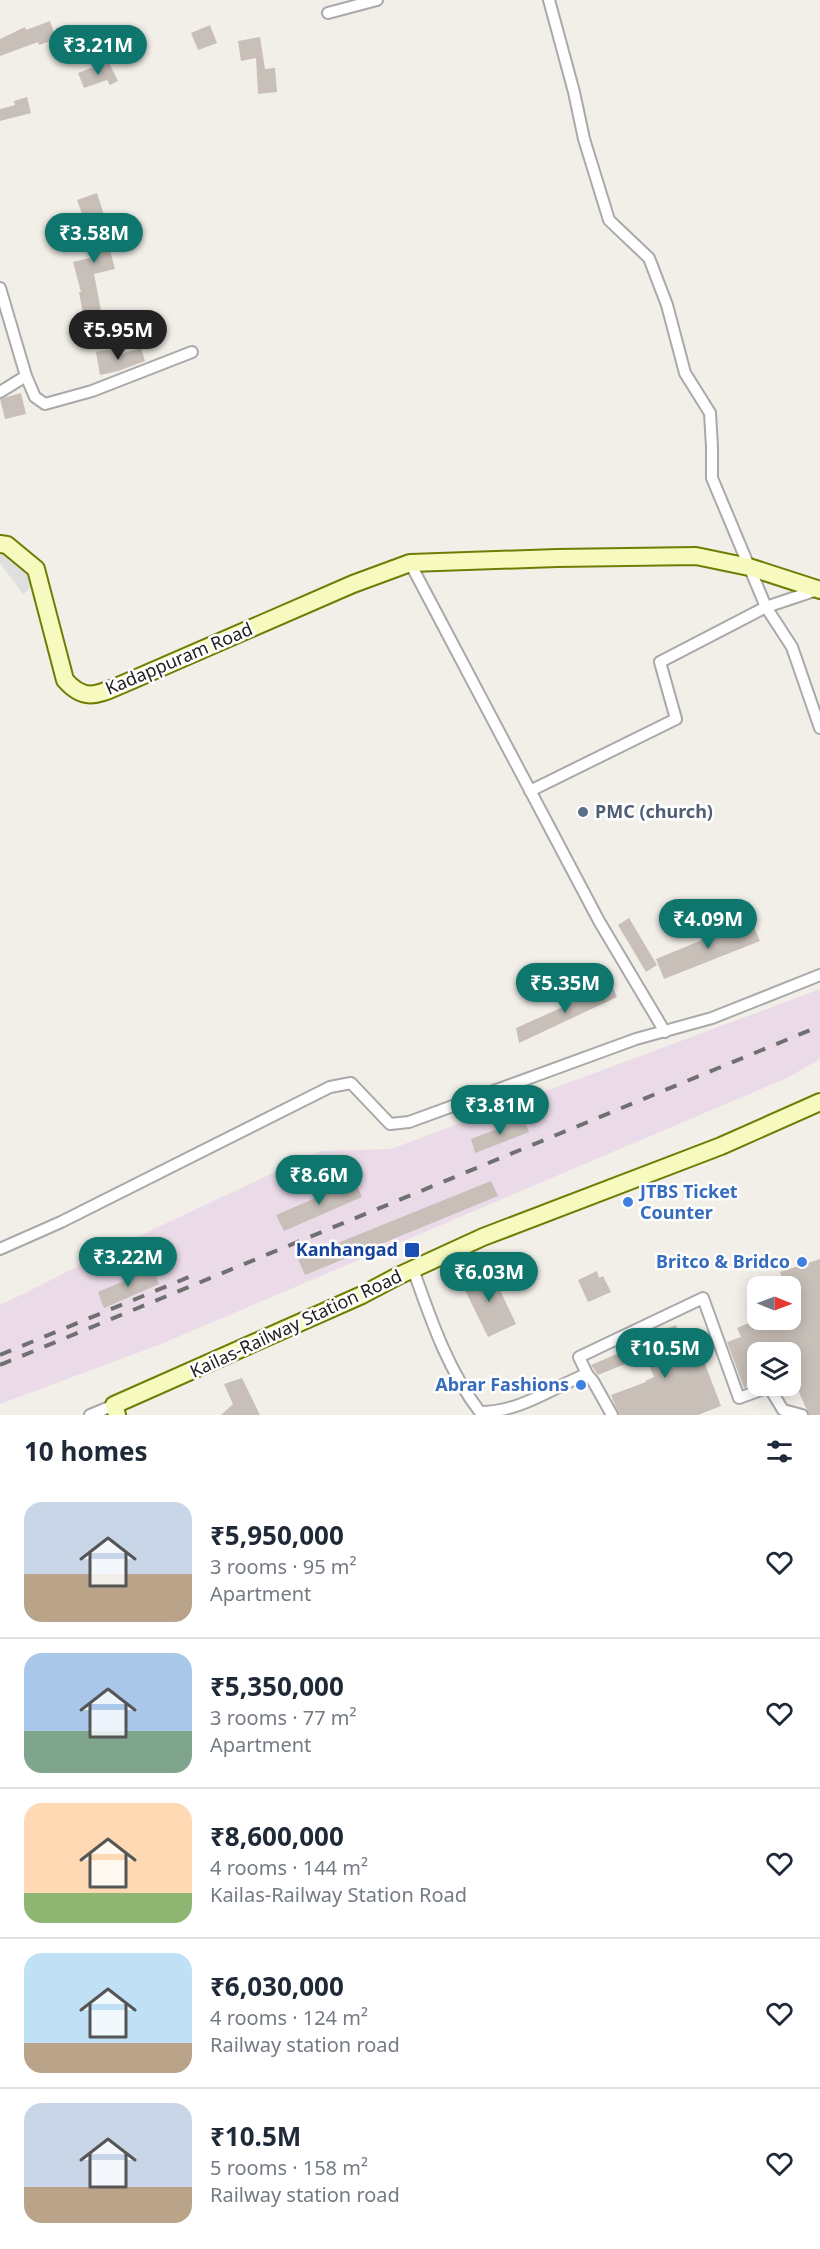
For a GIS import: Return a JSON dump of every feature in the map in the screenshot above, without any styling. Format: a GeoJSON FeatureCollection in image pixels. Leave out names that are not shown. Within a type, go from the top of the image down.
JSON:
{"type":"FeatureCollection","features":[{"type":"Feature","properties":{"kind":"main road","name":"Kadappuram Road"},"geometry":{"type":"LineString","coordinates":[[0,544],[7,545],[36,569],[65,680],[74,690],[89,696],[123,684],[353,584],[410,563]]}},
{"type":"Feature","properties":{"kind":"main road"},"geometry":{"type":"LineString","coordinates":[[410,563],[696,556],[749,567],[819,589]]}},
{"type":"Feature","properties":{"kind":"main road","name":"Kailas-Railway Station Road"},"geometry":{"type":"LineString","coordinates":[[116,1410],[483,1237],[721,1146],[820,1102]]}},
{"type":"Feature","properties":{"kind":"street"},"geometry":{"type":"LineString","coordinates":[[328,13],[376,0]]}},
{"type":"Feature","properties":{"kind":"street"},"geometry":{"type":"LineString","coordinates":[[549,0],[584,139],[609,220],[649,258],[667,305],[685,373],[710,413],[712,478],[766,607],[792,647],[820,728]]}},
{"type":"Feature","properties":{"kind":"street"},"geometry":{"type":"LineString","coordinates":[[0,288],[26,376],[35,397],[45,404],[92,391],[192,352]]}},
{"type":"Feature","properties":{"kind":"street"},"geometry":{"type":"LineString","coordinates":[[0,392],[26,376]]}},
{"type":"Feature","properties":{"kind":"street"},"geometry":{"type":"LineString","coordinates":[[410,563],[598,921],[665,1032]]}},
{"type":"Feature","properties":{"kind":"street"},"geometry":{"type":"LineString","coordinates":[[530,791],[676,719],[660,662],[766,607],[819,589]]}},
{"type":"Feature","properties":{"kind":"street"},"geometry":{"type":"LineString","coordinates":[[0,1249],[61,1222],[330,1087],[351,1083],[390,1124],[410,1122],[636,1039],[711,1018],[820,975]]}},
{"type":"Feature","properties":{"kind":"street"},"geometry":{"type":"LineString","coordinates":[[412,1269],[446,1353],[467,1396],[480,1412],[492,1412],[518,1405],[546,1395],[587,1374]]}},
{"type":"Feature","properties":{"kind":"street"},"geometry":{"type":"LineString","coordinates":[[612,1415],[579,1357],[703,1298],[739,1398],[769,1387],[783,1410],[802,1415]]}},
{"type":"Feature","properties":{"kind":"street"},"geometry":{"type":"LineString","coordinates":[[90,1415],[116,1410]]}},
{"type":"Feature","properties":{"kind":"shaded area"},"geometry":{"type":"Polygon","coordinates":[[[0,550],[23,565],[30,579],[30,588],[23,594],[0,563],[0,550]]]}},
{"type":"Feature","properties":{"kind":"shaded area"},"geometry":{"type":"Polygon","coordinates":[[[820,989],[820,1059],[787,1078],[161,1344],[0,1404],[0,1305],[120,1245],[320,1151],[391,1149],[820,989]]]}},
{"type":"Feature","properties":{"kind":"building"},"geometry":{"type":"Polygon","coordinates":[[[50,21],[56,39],[39,45],[38,42],[0,56],[0,39],[25,27],[26,30],[50,21]]]}},
{"type":"Feature","properties":{"kind":"building"},"geometry":{"type":"Polygon","coordinates":[[[210,25],[217,43],[198,50],[191,33],[210,25]]]}},
{"type":"Feature","properties":{"kind":"building"},"geometry":{"type":"Polygon","coordinates":[[[260,37],[265,69],[275,68],[277,92],[258,94],[256,58],[241,61],[238,41],[260,37]]]}},
{"type":"Feature","properties":{"kind":"building"},"geometry":{"type":"Polygon","coordinates":[[[109,63],[118,81],[110,85],[107,80],[84,88],[78,73],[94,67],[95,70],[109,63]]]}},
{"type":"Feature","properties":{"kind":"building"},"geometry":{"type":"Polygon","coordinates":[[[27,97],[31,113],[0,121],[0,109],[15,105],[14,101],[27,97]]]}},
{"type":"Feature","properties":{"kind":"building"},"geometry":{"type":"Polygon","coordinates":[[[97,193],[111,237],[107,239],[115,269],[94,274],[102,316],[108,315],[112,330],[91,336],[86,313],[83,314],[79,292],[81,292],[73,262],[98,256],[77,200],[97,193]]]}},
{"type":"Feature","properties":{"kind":"building"},"geometry":{"type":"Polygon","coordinates":[[[141,348],[145,361],[100,375],[96,352],[113,349],[115,356],[141,348]]]}},
{"type":"Feature","properties":{"kind":"building"},"geometry":{"type":"Polygon","coordinates":[[[21,393],[26,414],[5,419],[0,399],[21,393]]]}},
{"type":"Feature","properties":{"kind":"building"},"geometry":{"type":"Polygon","coordinates":[[[629,918],[657,965],[646,972],[618,925],[629,918]]]}},
{"type":"Feature","properties":{"kind":"building"},"geometry":{"type":"Polygon","coordinates":[[[751,920],[760,941],[664,979],[656,959],[751,920]]]}},
{"type":"Feature","properties":{"kind":"building"},"geometry":{"type":"Polygon","coordinates":[[[612,985],[617,997],[519,1043],[516,1028],[612,985]]]}},
{"type":"Feature","properties":{"kind":"building"},"geometry":{"type":"Polygon","coordinates":[[[524,1119],[529,1132],[475,1153],[471,1139],[524,1119]]]}},
{"type":"Feature","properties":{"kind":"building"},"geometry":{"type":"Polygon","coordinates":[[[355,1181],[362,1197],[284,1231],[276,1215],[355,1181]]]}},
{"type":"Feature","properties":{"kind":"building"},"geometry":{"type":"Polygon","coordinates":[[[491,1181],[498,1196],[305,1275],[298,1259],[491,1181]]]}},
{"type":"Feature","properties":{"kind":"building"},"geometry":{"type":"Polygon","coordinates":[[[820,1259],[820,1415],[809,1415],[801,1396],[801,1342],[747,1342],[747,1387],[744,1388],[727,1342],[741,1337],[737,1328],[747,1324],[747,1330],[801,1330],[801,1276],[781,1276],[780,1272],[820,1259]]]}},
{"type":"Feature","properties":{"kind":"building"},"geometry":{"type":"Polygon","coordinates":[[[153,1269],[159,1284],[104,1308],[98,1292],[153,1269]]]}},
{"type":"Feature","properties":{"kind":"building"},"geometry":{"type":"Polygon","coordinates":[[[490,1269],[516,1324],[488,1337],[461,1282],[490,1269]]]}},
{"type":"Feature","properties":{"kind":"building"},"geometry":{"type":"Polygon","coordinates":[[[597,1271],[599,1278],[603,1276],[611,1292],[588,1302],[578,1280],[597,1271]]]}},
{"type":"Feature","properties":{"kind":"building"},"geometry":{"type":"Polygon","coordinates":[[[676,1325],[687,1356],[700,1351],[721,1406],[698,1415],[619,1415],[611,1395],[654,1377],[645,1356],[598,1375],[591,1365],[659,1336],[657,1332],[676,1325]]]}},
{"type":"Feature","properties":{"kind":"building"},"geometry":{"type":"Polygon","coordinates":[[[242,1378],[260,1415],[221,1415],[233,1404],[224,1384],[242,1378]]]}},
{"type":"Feature","properties":{"kind":"railway"},"geometry":{"type":"LineString","coordinates":[[0,1365],[820,1026]]}},
{"type":"Feature","properties":{"kind":"railway"},"geometry":{"type":"LineString","coordinates":[[0,1355],[189,1277]]}},
{"type":"Feature","properties":{"kind":"place","name":"PMC (church)"},"geometry":{"type":"Point","coordinates":[583,812]}},
{"type":"Feature","properties":{"kind":"place","name":"JTBS Ticket Counter"},"geometry":{"type":"Point","coordinates":[628,1202]}},
{"type":"Feature","properties":{"kind":"place","name":"Kanhangad"},"geometry":{"type":"Point","coordinates":[412,1250]}},
{"type":"Feature","properties":{"kind":"place","name":"Britco & Bridco"},"geometry":{"type":"Point","coordinates":[802,1262]}},
{"type":"Feature","properties":{"kind":"place","name":"Abrar Fashions"},"geometry":{"type":"Point","coordinates":[581,1385]}}]}
